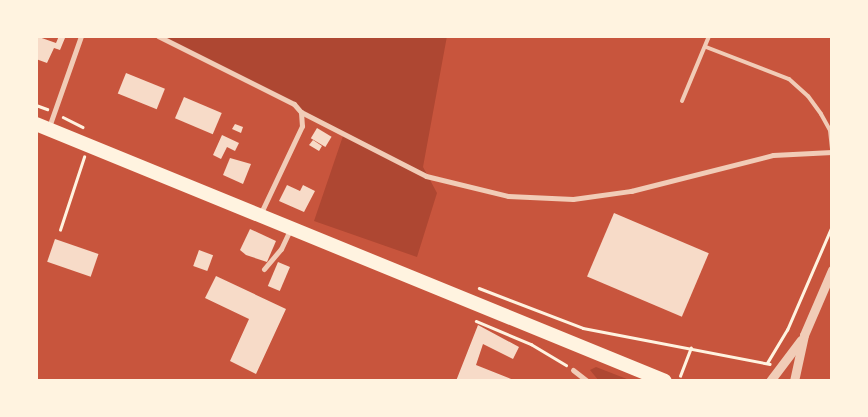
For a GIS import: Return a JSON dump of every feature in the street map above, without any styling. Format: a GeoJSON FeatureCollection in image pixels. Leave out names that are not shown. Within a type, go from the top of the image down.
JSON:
{"type":"FeatureCollection","features":[{"type":"Feature","properties":{"kind":"highway"},"geometry":{"type":"LineString","coordinates":[[42,126],[665,381]]}},
{"type":"Feature","properties":{"kind":"street"},"geometry":{"type":"LineString","coordinates":[[42,126],[55,113],[82,36]]}},
{"type":"Feature","properties":{"kind":"street"},"geometry":{"type":"LineString","coordinates":[[158,36],[294,104],[301,112],[426,176],[508,196],[573,199],[631,191],[773,155],[832,151]]}},
{"type":"Feature","properties":{"kind":"street"},"geometry":{"type":"LineString","coordinates":[[259,216],[302,126],[301,112]]}},
{"type":"Feature","properties":{"kind":"street"},"geometry":{"type":"LineString","coordinates":[[264,269],[281,249],[291,229]]}},
{"type":"Feature","properties":{"kind":"street"},"geometry":{"type":"LineString","coordinates":[[794,381],[804,335],[832,270]]}},
{"type":"Feature","properties":{"kind":"street"},"geometry":{"type":"LineString","coordinates":[[770,381],[804,335]]}},
{"type":"Feature","properties":{"kind":"street"},"geometry":{"type":"LineString","coordinates":[[573,370],[587,381]]}},
{"type":"Feature","properties":{"kind":"lane"},"geometry":{"type":"LineString","coordinates":[[682,101],[709,36]]}},
{"type":"Feature","properties":{"kind":"lane"},"geometry":{"type":"LineString","coordinates":[[706,47],[790,79],[808,96],[821,114],[830,130],[832,151]]}},
{"type":"Feature","properties":{"kind":"path"},"geometry":{"type":"LineString","coordinates":[[36,105],[91,131]]}},
{"type":"Feature","properties":{"kind":"path"},"geometry":{"type":"LineString","coordinates":[[60,230],[88,146]]}},
{"type":"Feature","properties":{"kind":"path"},"geometry":{"type":"LineString","coordinates":[[767,363],[786,330],[832,226]]}},
{"type":"Feature","properties":{"kind":"path"},"geometry":{"type":"LineString","coordinates":[[477,288],[583,328],[780,367]]}},
{"type":"Feature","properties":{"kind":"path"},"geometry":{"type":"LineString","coordinates":[[476,321],[531,344],[573,370]]}},
{"type":"Feature","properties":{"kind":"path"},"geometry":{"type":"LineString","coordinates":[[680,376],[691,348]]}},
{"type":"Feature","properties":{"kind":"path"},"geometry":{"type":"LineString","coordinates":[[593,381],[608,381]]}},
{"type":"Feature","properties":{"kind":"shaded area"},"geometry":{"type":"Polygon","coordinates":[[[162,36],[447,36],[423,167],[437,193],[417,257],[314,221],[344,133],[162,36]]]}},
{"type":"Feature","properties":{"kind":"shaded area"},"geometry":{"type":"Polygon","coordinates":[[[596,367],[632,381],[599,381],[590,370],[596,367]]]}},
{"type":"Feature","properties":{"kind":"building"},"geometry":{"type":"Polygon","coordinates":[[[36,36],[56,43],[59,36],[65,38],[60,50],[54,48],[47,63],[36,59],[36,36]]]}},
{"type":"Feature","properties":{"kind":"building"},"geometry":{"type":"Polygon","coordinates":[[[126,73],[165,89],[157,109],[118,93],[126,73]]]}},
{"type":"Feature","properties":{"kind":"building"},"geometry":{"type":"Polygon","coordinates":[[[184,97],[222,113],[213,134],[175,118],[184,97]]]}},
{"type":"Feature","properties":{"kind":"building"},"geometry":{"type":"Polygon","coordinates":[[[235,124],[243,127],[241,133],[232,129],[235,124]]]}},
{"type":"Feature","properties":{"kind":"building"},"geometry":{"type":"Polygon","coordinates":[[[317,128],[332,137],[325,147],[311,138],[317,128]]]}},
{"type":"Feature","properties":{"kind":"building"},"geometry":{"type":"Polygon","coordinates":[[[222,135],[239,143],[235,151],[227,147],[221,159],[213,155],[222,135]]]}},
{"type":"Feature","properties":{"kind":"building"},"geometry":{"type":"Polygon","coordinates":[[[313,140],[322,146],[319,151],[309,145],[313,140]]]}},
{"type":"Feature","properties":{"kind":"building"},"geometry":{"type":"Polygon","coordinates":[[[230,158],[251,164],[243,184],[223,175],[230,158]]]}},
{"type":"Feature","properties":{"kind":"building"},"geometry":{"type":"Polygon","coordinates":[[[287,185],[300,191],[303,185],[315,191],[304,212],[279,201],[287,185]]]}},
{"type":"Feature","properties":{"kind":"building"},"geometry":{"type":"Polygon","coordinates":[[[614,213],[709,253],[682,317],[587,277],[614,213]]]}},
{"type":"Feature","properties":{"kind":"building"},"geometry":{"type":"Polygon","coordinates":[[[250,229],[276,241],[267,262],[246,255],[240,250],[250,229]]]}},
{"type":"Feature","properties":{"kind":"building"},"geometry":{"type":"Polygon","coordinates":[[[55,239],[98,254],[91,277],[47,262],[55,239]]]}},
{"type":"Feature","properties":{"kind":"building"},"geometry":{"type":"Polygon","coordinates":[[[199,250],[213,255],[207,271],[193,266],[199,250]]]}},
{"type":"Feature","properties":{"kind":"building"},"geometry":{"type":"Polygon","coordinates":[[[278,262],[290,267],[280,291],[268,286],[278,262]]]}},
{"type":"Feature","properties":{"kind":"building"},"geometry":{"type":"Polygon","coordinates":[[[216,276],[286,309],[256,374],[230,361],[249,319],[205,298],[216,276]]]}},
{"type":"Feature","properties":{"kind":"building"},"geometry":{"type":"Polygon","coordinates":[[[478,325],[519,347],[513,359],[483,344],[476,365],[516,381],[456,381],[478,325]]]}}]}
